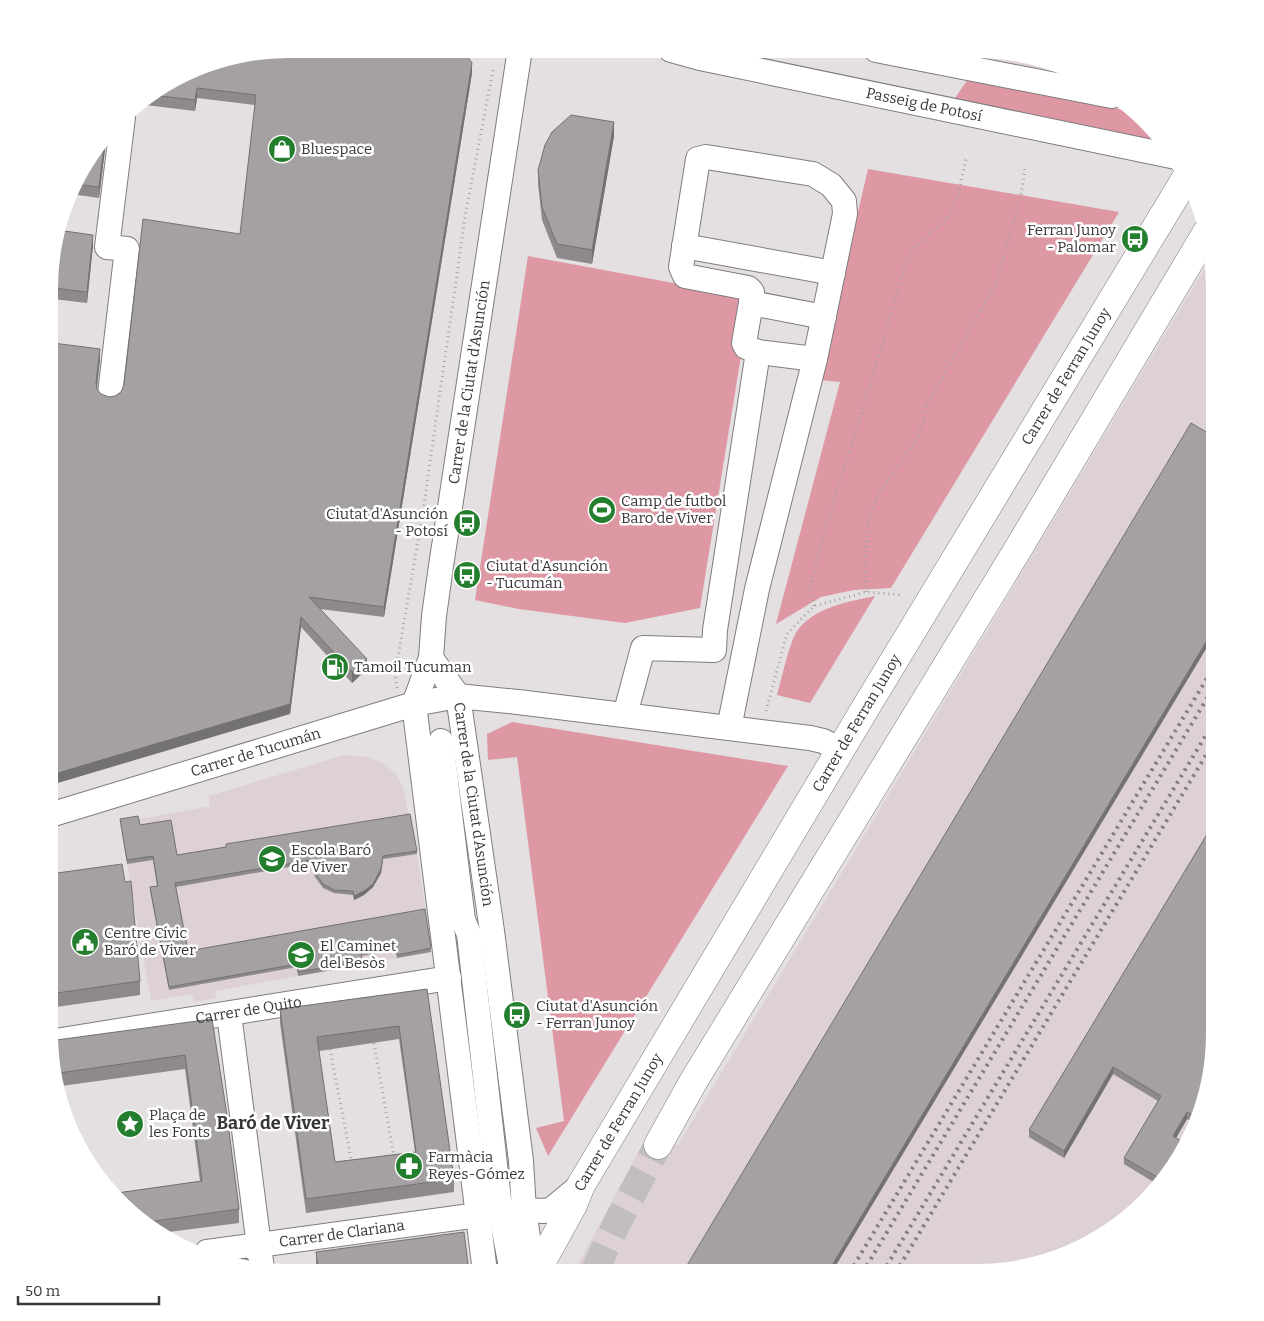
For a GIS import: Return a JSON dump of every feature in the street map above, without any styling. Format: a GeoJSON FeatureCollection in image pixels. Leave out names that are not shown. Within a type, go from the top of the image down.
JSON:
{"type":"FeatureCollection","features":[{"type":"Feature","properties":{"kind":"main road","name":"Carrer de Ferran Junoy"},"geometry":{"type":"LineString","coordinates":[[528,1264],[573,1205],[581,1185],[1182,184]]}},
{"type":"Feature","properties":{"kind":"main road"},"geometry":{"type":"LineString","coordinates":[[658,1145],[693,1082],[1013,557],[1202,241]]}},
{"type":"Feature","properties":{"kind":"street","name":"Carrer de la Ciutat d'Asunción"},"geometry":{"type":"LineString","coordinates":[[519,58],[440,574],[431,658],[458,696],[493,940],[521,1161],[524,1210],[523,1264]]}},
{"type":"Feature","properties":{"kind":"street","name":"Passeig de Potosí"},"geometry":{"type":"LineString","coordinates":[[700,58],[1165,156]]}},
{"type":"Feature","properties":{"kind":"street"},"geometry":{"type":"LineString","coordinates":[[920,58],[1095,90]]}},
{"type":"Feature","properties":{"kind":"street"},"geometry":{"type":"LineString","coordinates":[[110,394],[127,249],[107,247],[122,129]]}},
{"type":"Feature","properties":{"kind":"street"},"geometry":{"type":"LineString","coordinates":[[729,728],[757,589],[815,359],[845,214],[844,201],[831,185],[813,174],[706,157],[698,159],[683,257],[685,276],[748,288],[752,292],[744,343],[750,350],[815,359]]}},
{"type":"Feature","properties":{"kind":"street"},"geometry":{"type":"LineString","coordinates":[[683,257],[833,273]]}},
{"type":"Feature","properties":{"kind":"street"},"geometry":{"type":"LineString","coordinates":[[751,303],[824,317]]}},
{"type":"Feature","properties":{"kind":"street"},"geometry":{"type":"LineString","coordinates":[[625,715],[643,648],[714,650],[758,352]]}},
{"type":"Feature","properties":{"kind":"street"},"geometry":{"type":"LineString","coordinates":[[431,658],[414,704],[484,1264]]}},
{"type":"Feature","properties":{"kind":"street","name":"Carrer de Tucumán"},"geometry":{"type":"LineString","coordinates":[[58,813],[414,704],[458,696],[810,738],[823,741],[841,750]]}},
{"type":"Feature","properties":{"kind":"street","name":"Carrer de la Ciutat d'Asunción"},"geometry":{"type":"LineString","coordinates":[[441,741],[445,787],[463,920],[469,934],[501,1210],[520,1264]]}},
{"type":"Feature","properties":{"kind":"street","name":"Carrer de Quito"},"geometry":{"type":"LineString","coordinates":[[58,1041],[449,978]]}},
{"type":"Feature","properties":{"kind":"street"},"geometry":{"type":"LineString","coordinates":[[229,1014],[261,1262]]}},
{"type":"Feature","properties":{"kind":"street","name":"Carrer de Clariana"},"geometry":{"type":"LineString","coordinates":[[213,1251],[478,1215],[524,1210],[551,1210],[581,1185]]}},
{"type":"Feature","properties":{"kind":"path","name":"Carrer de la Ciutat d'Asunción"},"geometry":{"type":"LineString","coordinates":[[395,674],[422,518],[466,211],[490,87]]}},
{"type":"Feature","properties":{"kind":"path"},"geometry":{"type":"LineString","coordinates":[[814,606],[810,587],[812,578],[905,265],[914,248],[949,216],[958,196],[966,159]]}},
{"type":"Feature","properties":{"kind":"path"},"geometry":{"type":"LineString","coordinates":[[866,592],[868,518],[881,490],[918,438],[928,403],[996,284],[1021,195],[1025,169]]}},
{"type":"Feature","properties":{"kind":"path"},"geometry":{"type":"LineString","coordinates":[[766,711],[788,634],[814,606],[866,592],[903,595]]}},
{"type":"Feature","properties":{"kind":"path"},"geometry":{"type":"LineString","coordinates":[[374,1043],[395,1164]]}},
{"type":"Feature","properties":{"kind":"path"},"geometry":{"type":"LineString","coordinates":[[330,1049],[353,1169]]}},
{"type":"Feature","properties":{"kind":"shaded area"},"geometry":{"type":"Polygon","coordinates":[[[954,58],[1007,59],[1036,65],[1078,81],[954,58]]]}},
{"type":"Feature","properties":{"kind":"shaded area"},"geometry":{"type":"Polygon","coordinates":[[[968,79],[1122,110],[1154,141],[953,101],[968,79]]]}},
{"type":"Feature","properties":{"kind":"shaded area"},"geometry":{"type":"Polygon","coordinates":[[[868,169],[1119,212],[891,588],[854,590],[821,597],[776,624],[840,382],[819,380],[868,169]]]}},
{"type":"Feature","properties":{"kind":"shaded area","name":"Camp de futbol Baro de Viver"},"geometry":{"type":"Polygon","coordinates":[[[528,256],[749,297],[700,608],[625,623],[519,609],[475,600],[528,256]]]}},
{"type":"Feature","properties":{"kind":"shaded area"},"geometry":{"type":"Polygon","coordinates":[[[1206,267],[1206,1049],[1199,1093],[1189,1122],[1176,1149],[1159,1174],[1139,1196],[1104,1225],[1065,1246],[1036,1256],[1007,1262],[977,1264],[578,1264],[640,1149],[678,1145],[1206,267]]]}},
{"type":"Feature","properties":{"kind":"shaded area"},"geometry":{"type":"Polygon","coordinates":[[[875,596],[810,703],[777,695],[793,639],[807,620],[839,604],[875,596]]]}},
{"type":"Feature","properties":{"kind":"shaded area"},"geometry":{"type":"Polygon","coordinates":[[[512,722],[788,766],[548,1156],[536,1128],[564,1121],[517,757],[488,760],[487,734],[512,722]]]}},
{"type":"Feature","properties":{"kind":"shaded area","name":"Escola Baró de Viver"},"geometry":{"type":"Polygon","coordinates":[[[344,755],[367,757],[383,763],[396,774],[403,787],[417,854],[432,952],[215,991],[216,998],[194,1002],[192,994],[151,1001],[120,823],[210,806],[209,796],[344,755]]]}},
{"type":"Feature","properties":{"kind":"building"},"geometry":{"type":"Polygon","coordinates":[[[468,58],[472,63],[384,607],[309,597],[367,659],[352,672],[301,617],[290,704],[58,773],[58,344],[100,349],[96,382],[97,389],[101,394],[109,397],[115,396],[121,392],[124,385],[143,219],[240,234],[256,95],[197,88],[195,100],[160,96],[199,75],[228,65],[257,59],[468,58]]]}},
{"type":"Feature","properties":{"kind":"building"},"geometry":{"type":"Polygon","coordinates":[[[571,115],[614,122],[592,250],[557,244],[542,207],[538,170],[545,145],[552,132],[571,115]]]}},
{"type":"Feature","properties":{"kind":"building"},"geometry":{"type":"Polygon","coordinates":[[[104,149],[99,187],[82,185],[104,149]]]}},
{"type":"Feature","properties":{"kind":"building"},"geometry":{"type":"Polygon","coordinates":[[[64,231],[93,235],[87,292],[58,289],[59,257],[64,231]]]}},
{"type":"Feature","properties":{"kind":"building"},"geometry":{"type":"Polygon","coordinates":[[[1191,423],[1206,432],[1206,642],[833,1264],[688,1264],[1191,423]]]}},
{"type":"Feature","properties":{"kind":"building"},"geometry":{"type":"Polygon","coordinates":[[[410,814],[417,851],[383,856],[381,869],[373,884],[354,896],[353,891],[334,890],[323,884],[315,873],[311,860],[175,883],[188,951],[425,909],[431,948],[397,955],[396,946],[361,952],[362,961],[298,972],[297,964],[169,987],[150,887],[158,886],[153,856],[127,860],[120,819],[138,816],[140,825],[171,820],[177,855],[226,847],[226,844],[410,814]]]}},
{"type":"Feature","properties":{"kind":"building"},"geometry":{"type":"Polygon","coordinates":[[[1206,836],[1205,1064],[1199,1093],[1192,1115],[1187,1112],[1173,1136],[1180,1140],[1176,1149],[1157,1177],[1124,1158],[1161,1096],[1113,1067],[1064,1151],[1029,1130],[1206,836]]]}},
{"type":"Feature","properties":{"kind":"building","name":"Centre Cívic Baró de Viver"},"geometry":{"type":"Polygon","coordinates":[[[122,864],[125,882],[131,881],[140,981],[58,993],[58,873],[122,864]]]}},
{"type":"Feature","properties":{"kind":"building"},"geometry":{"type":"Polygon","coordinates":[[[427,989],[454,1179],[306,1199],[280,1009],[427,989]],[[399,1026],[317,1037],[335,1162],[416,1152],[399,1026]]]}},
{"type":"Feature","properties":{"kind":"building"},"geometry":{"type":"Polygon","coordinates":[[[212,1019],[239,1209],[154,1221],[122,1192],[202,1181],[185,1055],[61,1073],[58,1040],[212,1019]]]}},
{"type":"Feature","properties":{"kind":"building"},"geometry":{"type":"Polygon","coordinates":[[[464,1232],[468,1264],[318,1264],[316,1252],[464,1232]]]}},
{"type":"Feature","properties":{"kind":"tunnel"},"geometry":{"type":"LineString","coordinates":[[598,1264],[658,1145]]}},
{"type":"Feature","properties":{"kind":"railway"},"geometry":{"type":"LineString","coordinates":[[855,1264],[1206,680]]}},
{"type":"Feature","properties":{"kind":"railway"},"geometry":{"type":"LineString","coordinates":[[868,1264],[1206,700]]}},
{"type":"Feature","properties":{"kind":"railway"},"geometry":{"type":"LineString","coordinates":[[888,1264],[1206,735]]}},
{"type":"Feature","properties":{"kind":"railway"},"geometry":{"type":"LineString","coordinates":[[901,1264],[1206,755]]}},
{"type":"Feature","properties":{"kind":"place","name":"Bluespace"},"geometry":{"type":"Point","coordinates":[282,149]}},
{"type":"Feature","properties":{"kind":"place","name":"Ferran Junoy - Palomar"},"geometry":{"type":"Point","coordinates":[1135,239]}},
{"type":"Feature","properties":{"kind":"place","name":"Camp de futbol Baro de Viver"},"geometry":{"type":"Point","coordinates":[602,510]}},
{"type":"Feature","properties":{"kind":"place","name":"Ciutat d'Asunción - Potosí"},"geometry":{"type":"Point","coordinates":[467,523]}},
{"type":"Feature","properties":{"kind":"place","name":"Ciutat d'Asunción - Tucumán"},"geometry":{"type":"Point","coordinates":[467,575]}},
{"type":"Feature","properties":{"kind":"place","name":"Tamoil Tucuman"},"geometry":{"type":"Point","coordinates":[335,667]}},
{"type":"Feature","properties":{"kind":"place","name":"Escola Baró de Viver"},"geometry":{"type":"Point","coordinates":[272,859]}},
{"type":"Feature","properties":{"kind":"place","name":"Centre Cívic Baró de Viver"},"geometry":{"type":"Point","coordinates":[85,942]}},
{"type":"Feature","properties":{"kind":"place","name":"El Caminet del Besòs"},"geometry":{"type":"Point","coordinates":[301,955]}},
{"type":"Feature","properties":{"kind":"place","name":"Ciutat d'Asunción - Ferran Junoy"},"geometry":{"type":"Point","coordinates":[517,1015]}},
{"type":"Feature","properties":{"kind":"place","name":"Plaça de les Fonts"},"geometry":{"type":"Point","coordinates":[130,1124]}},
{"type":"Feature","properties":{"kind":"place","name":"Farmàcia Reyes-Gómez"},"geometry":{"type":"Point","coordinates":[409,1166]}},
{"type":"Feature","properties":{"kind":"district","name":"Baró de Viver"},"geometry":{"type":"Point","coordinates":[273,1123]}}]}
